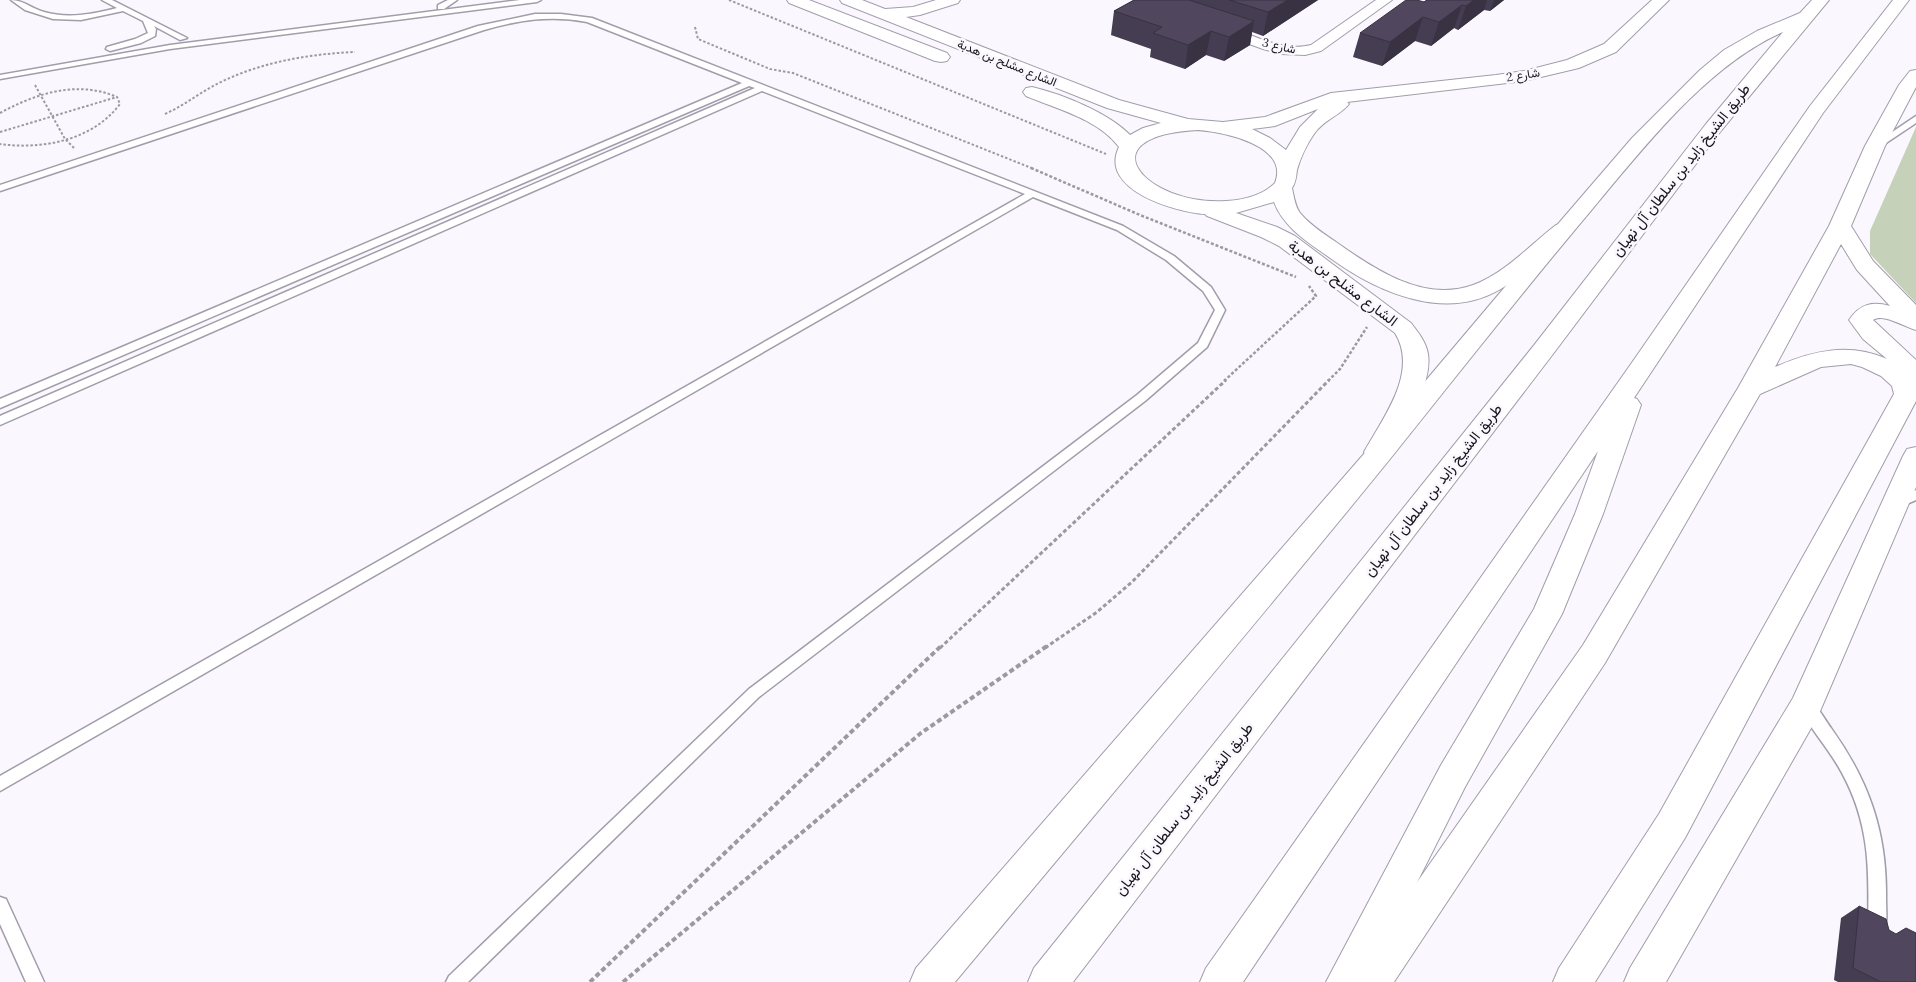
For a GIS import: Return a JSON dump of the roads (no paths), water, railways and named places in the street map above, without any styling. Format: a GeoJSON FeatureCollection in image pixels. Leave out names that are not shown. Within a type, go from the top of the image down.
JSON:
{"type":"FeatureCollection","features":[{"type":"Feature","properties":{"kind":"main road","name":"الشارع مشلح بن هدبة"},"geometry":{"type":"LineString","coordinates":[[795,0],[957,63]]}},
{"type":"Feature","properties":{"kind":"main road","name":"الشارع مشلح بن هدبة"},"geometry":{"type":"LineString","coordinates":[[848,0],[1113,104],[1175,123],[1198,124]]}},
{"type":"Feature","properties":{"kind":"main road","name":"شارع 2"},"geometry":{"type":"LineString","coordinates":[[1224,127],[1268,122],[1318,101],[1343,95],[1515,77],[1573,64],[1610,48],[1661,0]]}},
{"type":"Feature","properties":{"kind":"main road"},"geometry":{"type":"LineString","coordinates":[[1220,982],[1816,110],[1901,0]]}},
{"type":"Feature","properties":{"kind":"main road"},"geometry":{"type":"LineString","coordinates":[[882,13],[914,12],[949,1]]}},
{"type":"Feature","properties":{"kind":"main road"},"geometry":{"type":"LineString","coordinates":[[925,30],[924,22],[928,16],[949,1]]}},
{"type":"Feature","properties":{"kind":"main road"},"geometry":{"type":"LineString","coordinates":[[930,982],[1372,462],[1565,228],[1639,142],[1706,74],[1730,54],[1813,9]]}},
{"type":"Feature","properties":{"kind":"main road","name":"طريق الشيخ زايد بن سلطان آل نهيان"},"geometry":{"type":"LineString","coordinates":[[1048,982],[1550,341],[1664,189],[1731,104],[1813,9]]}},
{"type":"Feature","properties":{"kind":"main road"},"geometry":{"type":"LineString","coordinates":[[1371,982],[1594,654],[1751,388],[1840,226],[1876,146],[1908,85],[1916,75]]}},
{"type":"Feature","properties":{"kind":"main road","name":"الشارع مشلح بن هدبة"},"geometry":{"type":"LineString","coordinates":[[1018,87],[1099,121],[1118,133],[1127,153],[1128,172],[1138,184],[1176,203],[1201,208],[1269,232],[1287,241],[1403,328],[1412,341],[1416,355],[1415,367],[1410,387],[1372,462]]}},
{"type":"Feature","properties":{"kind":"main road","name":"شارع 2"},"geometry":{"type":"LineString","coordinates":[[1285,179],[1300,137],[1309,126],[1319,116],[1362,94]]}},
{"type":"Feature","properties":{"kind":"main road"},"geometry":{"type":"LineString","coordinates":[[1127,153],[1140,138],[1155,130],[1198,124],[1224,127]]}},
{"type":"Feature","properties":{"kind":"main road","name":"الشارع مشلح بن هدبة"},"geometry":{"type":"LineString","coordinates":[[1224,127],[1260,139],[1283,158],[1285,206],[1307,232],[1350,263],[1392,286],[1416,293],[1440,296],[1463,295],[1482,290],[1518,265],[1565,228]]}},
{"type":"Feature","properties":{"kind":"main road"},"geometry":{"type":"LineString","coordinates":[[1201,208],[1221,209],[1249,205],[1272,196],[1285,179]]}},
{"type":"Feature","properties":{"kind":"main road"},"geometry":{"type":"LineString","coordinates":[[1840,226],[1865,265],[1916,321]]}},
{"type":"Feature","properties":{"kind":"main road"},"geometry":{"type":"LineString","coordinates":[[1904,402],[1911,394],[1915,384],[1914,376],[1898,355],[1868,331],[1861,320],[1868,312],[1876,311],[1896,314],[1916,321]]}},
{"type":"Feature","properties":{"kind":"main road"},"geometry":{"type":"LineString","coordinates":[[1573,982],[1672,826],[1907,394],[1905,386],[1897,375],[1881,365],[1853,356],[1824,357],[1751,388]]}},
{"type":"Feature","properties":{"kind":"main road"},"geometry":{"type":"LineString","coordinates":[[1346,982],[1453,776],[1547,614],[1589,514],[1640,370]]}},
{"type":"Feature","properties":{"kind":"main road"},"geometry":{"type":"LineString","coordinates":[[1644,982],[1806,706],[1905,499],[1916,456]]}},
{"type":"Feature","properties":{"kind":"street","name":"شارع 3"},"geometry":{"type":"LineString","coordinates":[[1207,24],[1279,48],[1307,51],[1316,48],[1385,0]]}},
{"type":"Feature","properties":{"kind":"lane"},"geometry":{"type":"LineString","coordinates":[[15,0],[30,10],[66,19],[94,17],[123,9]]}},
{"type":"Feature","properties":{"kind":"lane"},"geometry":{"type":"LineString","coordinates":[[106,0],[147,21],[156,23],[183,38]]}},
{"type":"Feature","properties":{"kind":"lane"},"geometry":{"type":"LineString","coordinates":[[441,7],[453,0]]}},
{"type":"Feature","properties":{"kind":"lane"},"geometry":{"type":"LineString","coordinates":[[0,69],[183,38],[493,0]]}},
{"type":"Feature","properties":{"kind":"lane"},"geometry":{"type":"LineString","coordinates":[[0,77],[170,47],[537,0]]}},
{"type":"Feature","properties":{"kind":"lane"},"geometry":{"type":"LineString","coordinates":[[0,188],[481,28],[530,16],[554,14],[589,20],[1120,228],[1170,258],[1206,289],[1220,310],[1203,345],[1141,398],[754,693],[455,982]]}},
{"type":"Feature","properties":{"kind":"lane"},"geometry":{"type":"LineString","coordinates":[[110,49],[138,41],[152,34],[152,29],[147,21]]}},
{"type":"Feature","properties":{"kind":"lane"},"geometry":{"type":"LineString","coordinates":[[15,415],[3,403],[748,82]]}},
{"type":"Feature","properties":{"kind":"lane"},"geometry":{"type":"LineString","coordinates":[[0,422],[762,88]]}},
{"type":"Feature","properties":{"kind":"lane"},"geometry":{"type":"LineString","coordinates":[[1876,146],[1916,119]]}},
{"type":"Feature","properties":{"kind":"lane"},"geometry":{"type":"LineString","coordinates":[[517,181],[531,190]]}},
{"type":"Feature","properties":{"kind":"lane"},"geometry":{"type":"LineString","coordinates":[[0,784],[1031,194]]}},
{"type":"Feature","properties":{"kind":"lane"},"geometry":{"type":"LineString","coordinates":[[1806,706],[1850,770],[1865,804],[1874,838],[1878,872],[1877,936]]}},
{"type":"Feature","properties":{"kind":"lane"},"geometry":{"type":"LineString","coordinates":[[0,905],[35,982]]}}]}
